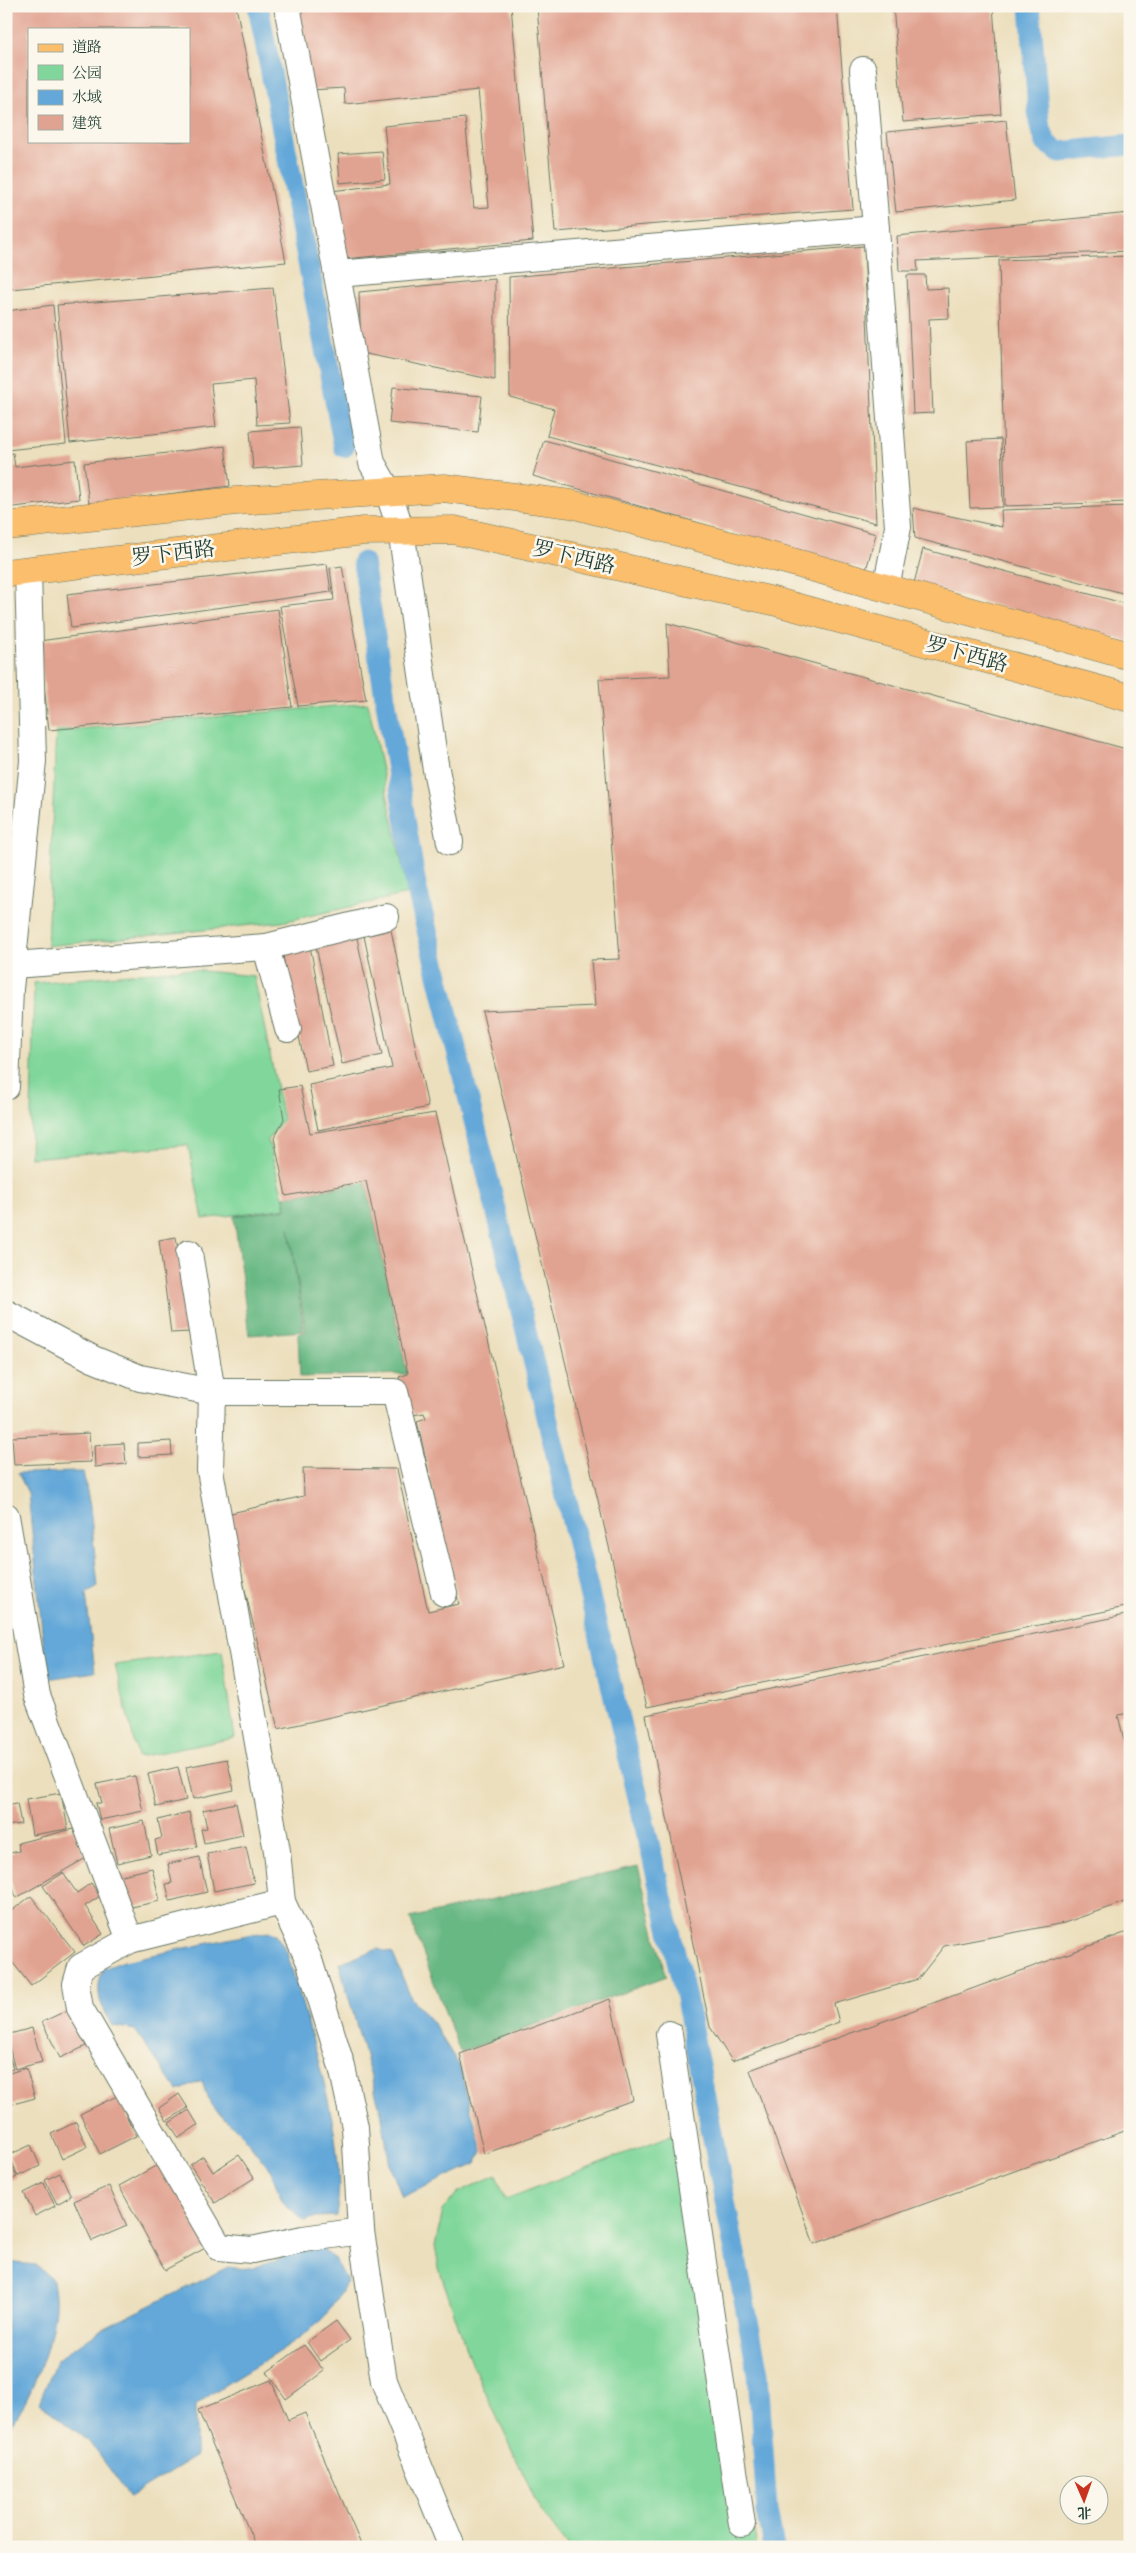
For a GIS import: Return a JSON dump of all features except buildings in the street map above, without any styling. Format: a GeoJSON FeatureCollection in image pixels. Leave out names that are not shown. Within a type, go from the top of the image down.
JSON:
{"type":"FeatureCollection","features":[{"type":"Feature","properties":{"kind":"main road","name":"罗下西路"},"geometry":{"type":"LineString","coordinates":[[6,526],[236,502],[444,488],[570,504],[886,588],[1130,656]]}},
{"type":"Feature","properties":{"kind":"main road","name":"罗下西路"},"geometry":{"type":"LineString","coordinates":[[17,572],[364,531],[454,530],[773,601],[1130,698]]}},
{"type":"Feature","properties":{"kind":"street"},"geometry":{"type":"LineString","coordinates":[[287,6],[372,463],[388,491],[402,530],[434,764],[450,842]]}},
{"type":"Feature","properties":{"kind":"street"},"geometry":{"type":"LineString","coordinates":[[863,70],[898,527],[886,588]]}},
{"type":"Feature","properties":{"kind":"street"},"geometry":{"type":"LineString","coordinates":[[337,274],[876,229]]}},
{"type":"Feature","properties":{"kind":"street"},"geometry":{"type":"LineString","coordinates":[[6,1087],[13,965],[33,761],[17,572]]}},
{"type":"Feature","properties":{"kind":"street"},"geometry":{"type":"LineString","coordinates":[[13,965],[266,947],[386,917]]}},
{"type":"Feature","properties":{"kind":"street"},"geometry":{"type":"LineString","coordinates":[[266,947],[288,1029]]}},
{"type":"Feature","properties":{"kind":"street"},"geometry":{"type":"LineString","coordinates":[[189,1253],[212,1392],[210,1470],[277,1851],[282,1902],[308,1960],[342,2067],[355,2127],[361,2231],[384,2382],[452,2547]]}},
{"type":"Feature","properties":{"kind":"street"},"geometry":{"type":"LineString","coordinates":[[6,1312],[93,1359],[140,1378],[212,1392],[395,1392],[444,1593]]}},
{"type":"Feature","properties":{"kind":"street"},"geometry":{"type":"LineString","coordinates":[[6,1516],[37,1695],[130,1940]]}},
{"type":"Feature","properties":{"kind":"street"},"geometry":{"type":"LineString","coordinates":[[282,1902],[130,1940],[81,1967],[76,1984],[80,2008],[219,2246],[252,2250],[303,2239],[361,2231]]}},
{"type":"Feature","properties":{"kind":"street"},"geometry":{"type":"LineString","coordinates":[[669,2034],[742,2524]]}},
{"type":"Feature","properties":{"kind":"green space"},"geometry":{"type":"Polygon","coordinates":[[[368,703],[408,894],[282,922],[47,946],[56,731],[368,703]]]}},
{"type":"Feature","properties":{"kind":"green space"},"geometry":{"type":"Polygon","coordinates":[[[183,969],[254,976],[283,1119],[268,1140],[286,1208],[203,1219],[188,1145],[30,1158],[34,983],[183,969]]]}},
{"type":"Feature","properties":{"kind":"green space"},"geometry":{"type":"Polygon","coordinates":[[[366,1182],[407,1374],[300,1377],[298,1334],[306,1332],[289,1228],[304,1331],[249,1335],[234,1216],[286,1209],[284,1197],[366,1182]]]}},
{"type":"Feature","properties":{"kind":"green space"},"geometry":{"type":"Polygon","coordinates":[[[222,1651],[235,1738],[138,1757],[115,1665],[222,1651]]]}},
{"type":"Feature","properties":{"kind":"green space"},"geometry":{"type":"Polygon","coordinates":[[[638,1866],[666,1977],[460,2052],[410,1918],[638,1866]]]}},
{"type":"Feature","properties":{"kind":"green space"},"geometry":{"type":"Polygon","coordinates":[[[672,2135],[757,2547],[568,2547],[540,2510],[469,2357],[439,2268],[435,2246],[443,2211],[457,2193],[496,2175],[506,2199],[672,2135]]]}},
{"type":"Feature","properties":{"kind":"water"},"geometry":{"type":"Polygon","coordinates":[[[83,1472],[90,1506],[98,1587],[86,1594],[95,1672],[47,1679],[28,1493],[18,1473],[83,1472]]]}},
{"type":"Feature","properties":{"kind":"water"},"geometry":{"type":"Polygon","coordinates":[[[270,1932],[276,1935],[287,1952],[324,2084],[337,2154],[339,2186],[336,2216],[317,2217],[304,2221],[282,2201],[271,2171],[240,2132],[211,2105],[202,2081],[178,2091],[135,2030],[113,2026],[100,1999],[99,1986],[103,1969],[124,1961],[252,1934],[270,1932]]]}},
{"type":"Feature","properties":{"kind":"water"},"geometry":{"type":"Polygon","coordinates":[[[378,1949],[393,1954],[411,1998],[432,2022],[459,2065],[482,2151],[476,2164],[402,2197],[390,2166],[382,2116],[339,1963],[378,1949]]]}},
{"type":"Feature","properties":{"kind":"water"},"geometry":{"type":"Polygon","coordinates":[[[318,2247],[328,2253],[336,2262],[347,2282],[328,2312],[307,2332],[276,2354],[227,2383],[196,2405],[196,2456],[130,2497],[89,2441],[39,2403],[56,2361],[97,2332],[228,2267],[243,2268],[266,2264],[309,2248],[318,2247]]]}},
{"type":"Feature","properties":{"kind":"water"},"geometry":{"type":"Polygon","coordinates":[[[6,2262],[36,2265],[53,2280],[55,2307],[45,2355],[23,2406],[15,2421],[6,2432],[6,2262]]]}},
{"type":"Feature","properties":{"kind":"waterway"},"geometry":{"type":"LineString","coordinates":[[258,6],[344,447]]}},
{"type":"Feature","properties":{"kind":"waterway"},"geometry":{"type":"LineString","coordinates":[[1030,6],[1039,122],[1046,143],[1060,152],[1130,145]]}},
{"type":"Feature","properties":{"kind":"waterway"},"geometry":{"type":"LineString","coordinates":[[363,562],[416,886],[542,1396],[686,1998],[758,2373],[767,2511],[774,2547]]}}]}
